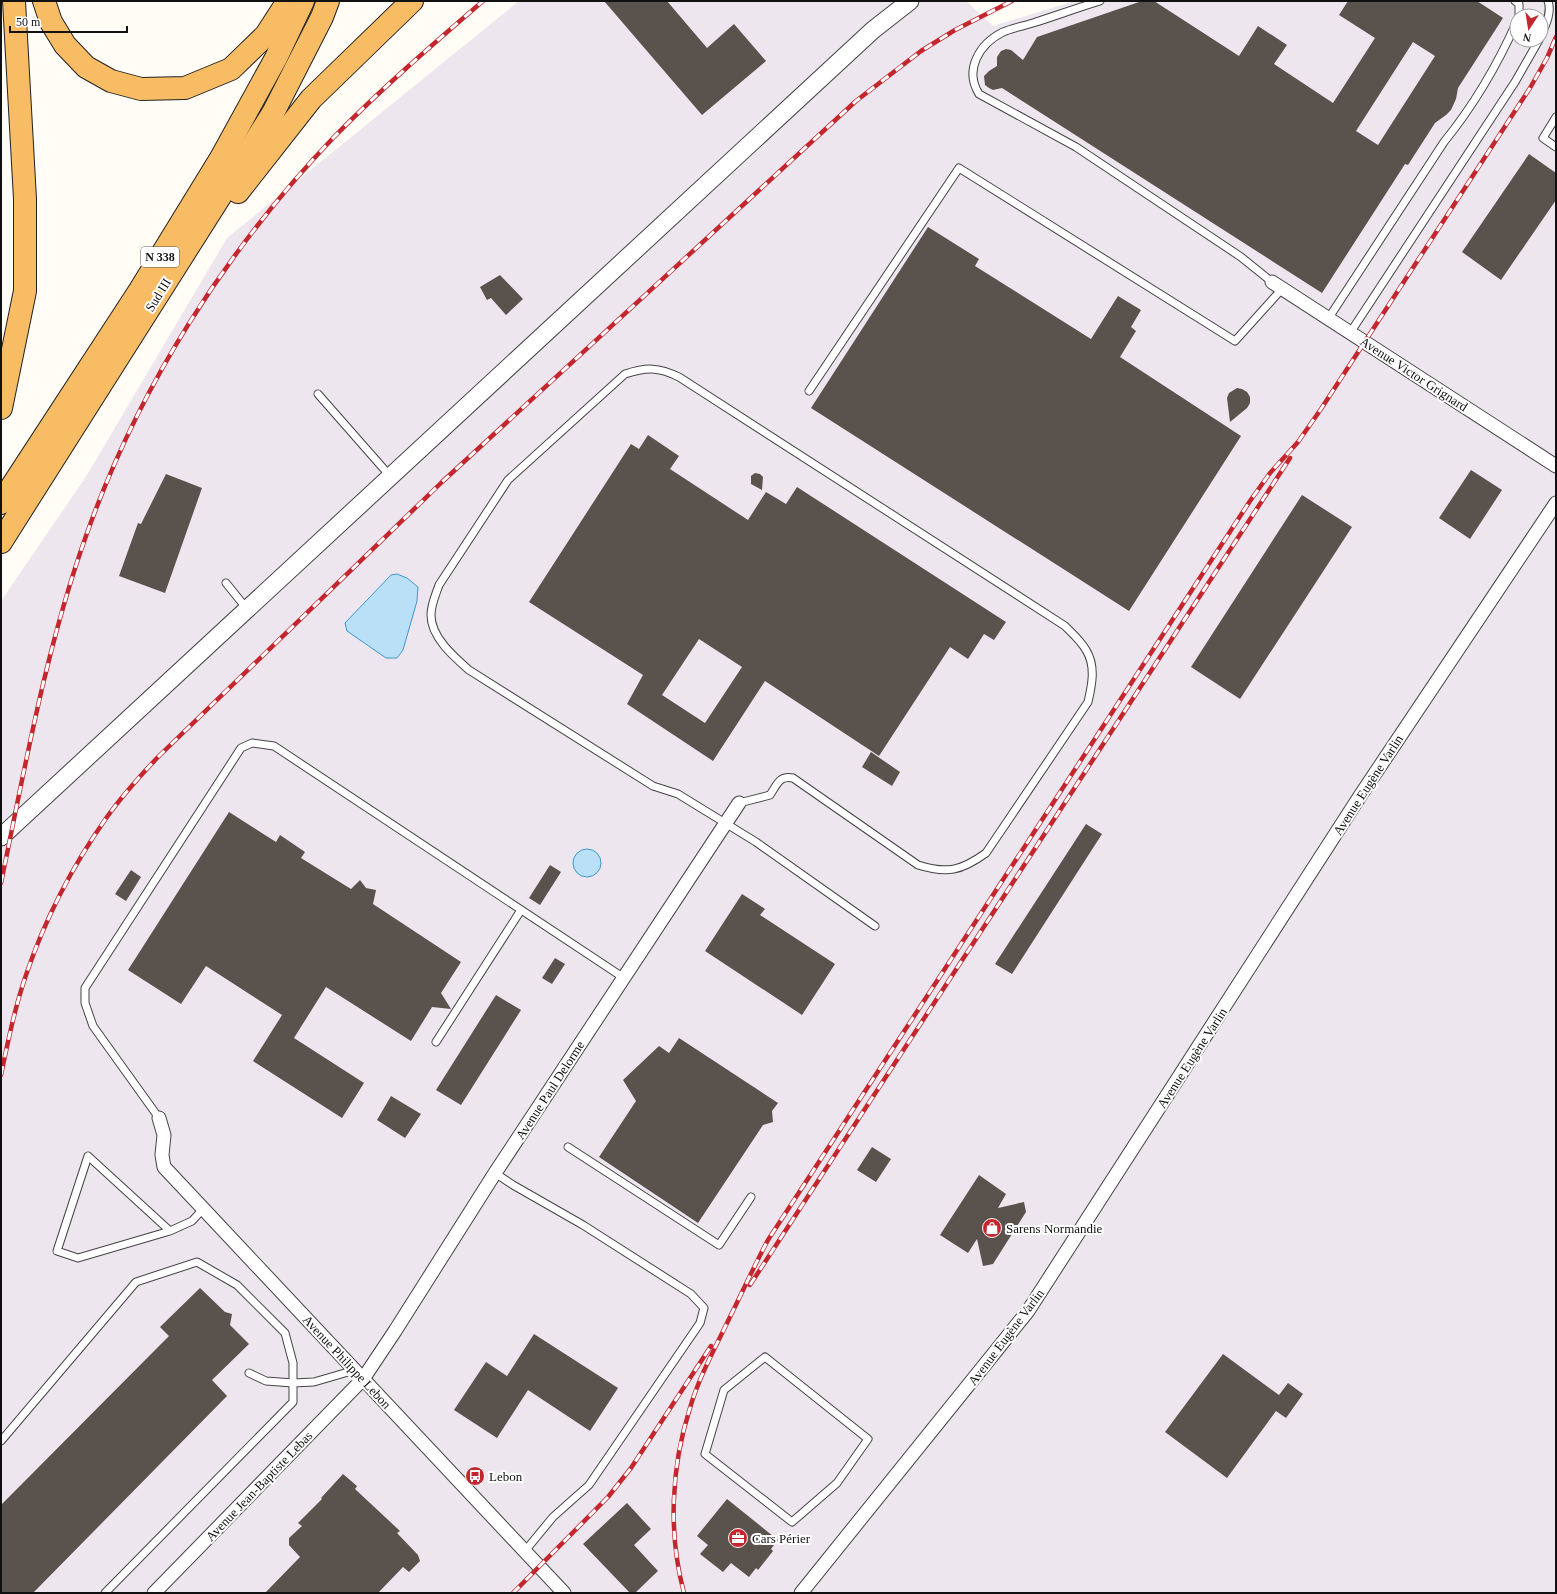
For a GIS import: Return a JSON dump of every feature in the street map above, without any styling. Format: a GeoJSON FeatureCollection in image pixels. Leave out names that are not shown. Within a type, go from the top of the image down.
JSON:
{"type":"FeatureCollection","features":[{"type":"Feature","properties":{"kind":"highway"},"geometry":{"type":"LineString","coordinates":[[1,408],[25,291],[25,199],[14,1]]}},
{"type":"Feature","properties":{"kind":"highway"},"geometry":{"type":"LineString","coordinates":[[44,1],[51,22],[65,45],[86,67],[111,81],[141,89],[185,88],[231,70],[266,35],[288,1]]}},
{"type":"Feature","properties":{"kind":"highway","name":"Sud III"},"geometry":{"type":"LineString","coordinates":[[1,503],[140,290],[221,158],[276,58],[303,1]]}},
{"type":"Feature","properties":{"kind":"highway","name":"Sud III"},"geometry":{"type":"LineString","coordinates":[[1,542],[273,113],[322,17],[328,1]]}},
{"type":"Feature","properties":{"kind":"highway"},"geometry":{"type":"LineString","coordinates":[[211,211],[236,194],[311,98],[412,1]]}},
{"type":"Feature","properties":{"kind":"street"},"geometry":{"type":"LineString","coordinates":[[1,837],[873,30],[910,1]]}},
{"type":"Feature","properties":{"kind":"street","name":"Avenue Victor Grignard"},"geometry":{"type":"LineString","coordinates":[[1277,286],[1556,466]]}},
{"type":"Feature","properties":{"kind":"street","name":"Avenue Eugène Varlin"},"geometry":{"type":"LineString","coordinates":[[801,1593],[1028,1311],[1360,796],[1556,503]]}},
{"type":"Feature","properties":{"kind":"street","name":"Avenue Paul Delorme"},"geometry":{"type":"LineString","coordinates":[[359,1375],[395,1331],[496,1172],[739,803]]}},
{"type":"Feature","properties":{"kind":"street","name":"Avenue Philippe Lebon"},"geometry":{"type":"LineString","coordinates":[[159,1118],[164,1135],[162,1155],[164,1167],[564,1593]]}},
{"type":"Feature","properties":{"kind":"street","name":"Avenue Jean-Baptiste Lebas"},"geometry":{"type":"LineString","coordinates":[[154,1593],[359,1375]]}},
{"type":"Feature","properties":{"kind":"lane"},"geometry":{"type":"LineString","coordinates":[[809,391],[959,168],[1235,341],[1277,286],[1241,257],[1069,143],[979,94],[974,85],[972,74],[974,62],[985,46],[1003,32],[1100,1]]}},
{"type":"Feature","properties":{"kind":"lane"},"geometry":{"type":"LineString","coordinates":[[1548,1],[1550,7],[1549,11]]}},
{"type":"Feature","properties":{"kind":"lane"},"geometry":{"type":"LineString","coordinates":[[1328,319],[1444,142],[1463,119],[1502,54],[1509,39]]}},
{"type":"Feature","properties":{"kind":"lane"},"geometry":{"type":"LineString","coordinates":[[1350,333],[1515,82],[1534,48]]}},
{"type":"Feature","properties":{"kind":"lane"},"geometry":{"type":"LineString","coordinates":[[1556,117],[1543,138],[1556,147]]}},
{"type":"Feature","properties":{"kind":"lane"},"geometry":{"type":"LineString","coordinates":[[739,803],[770,795],[782,778],[793,778],[918,865],[942,870],[953,870],[969,865],[986,853],[1088,702],[1092,685],[1093,670],[1087,650],[1065,626],[679,377],[667,371],[641,369],[625,374],[508,480],[439,585],[433,603],[431,614],[432,623],[439,637],[448,649],[468,670],[654,786],[678,794],[726,823],[756,842],[875,926]]}},
{"type":"Feature","properties":{"kind":"lane"},"geometry":{"type":"LineString","coordinates":[[318,394],[390,476]]}},
{"type":"Feature","properties":{"kind":"lane"},"geometry":{"type":"LineString","coordinates":[[226,583],[247,609]]}},
{"type":"Feature","properties":{"kind":"lane"},"geometry":{"type":"LineString","coordinates":[[159,1118],[93,1026],[84,1003],[85,988],[241,748],[252,743],[274,746],[624,978]]}},
{"type":"Feature","properties":{"kind":"lane"},"geometry":{"type":"LineString","coordinates":[[436,1042],[521,910]]}},
{"type":"Feature","properties":{"kind":"lane"},"geometry":{"type":"LineString","coordinates":[[568,1147],[719,1245],[751,1197]]}},
{"type":"Feature","properties":{"kind":"lane"},"geometry":{"type":"LineString","coordinates":[[170,1232],[88,1156],[57,1251],[78,1258],[170,1232],[192,1221],[203,1209]]}},
{"type":"Feature","properties":{"kind":"lane"},"geometry":{"type":"LineString","coordinates":[[496,1172],[513,1185],[583,1225],[691,1294],[704,1308],[700,1323],[589,1485],[553,1517],[525,1551]]}},
{"type":"Feature","properties":{"kind":"lane"},"geometry":{"type":"LineString","coordinates":[[1,1441],[136,1282],[197,1262],[237,1285],[285,1333],[293,1363],[293,1402],[106,1593]]}},
{"type":"Feature","properties":{"kind":"lane"},"geometry":{"type":"LineString","coordinates":[[765,1357],[868,1439],[837,1483],[792,1522],[704,1454],[724,1390],[765,1357]]}},
{"type":"Feature","properties":{"kind":"lane"},"geometry":{"type":"LineString","coordinates":[[249,1373],[266,1381],[293,1383],[314,1382],[359,1375]]}},
{"type":"Feature","properties":{"kind":"shaded area"},"geometry":{"type":"Polygon","coordinates":[[[519,1],[966,1],[993,26],[1074,1],[1556,1],[1556,1593],[1,1593],[1,601],[87,475],[227,238],[519,1]]]}},
{"type":"Feature","properties":{"kind":"water"},"geometry":{"type":"Polygon","coordinates":[[[397,574],[407,578],[418,587],[417,601],[403,650],[397,658],[386,658],[347,631],[345,623],[391,575],[397,574]]]}},
{"type":"Feature","properties":{"kind":"water"},"geometry":{"type":"Polygon","coordinates":[[[587,849],[597,853],[601,863],[597,873],[587,877],[577,873],[573,863],[577,853],[587,849]]]}},
{"type":"Feature","properties":{"kind":"building"},"geometry":{"type":"Polygon","coordinates":[[[604,1],[667,1],[707,48],[734,24],[766,61],[702,115],[604,1]]]}},
{"type":"Feature","properties":{"kind":"building"},"geometry":{"type":"Polygon","coordinates":[[[1142,1],[1154,1],[1239,56],[1258,26],[1287,45],[1274,64],[1333,103],[1375,38],[1339,15],[1348,1],[1477,1],[1503,18],[1458,88],[1456,99],[1451,110],[1435,123],[1408,165],[1405,164],[1322,293],[1002,88],[993,90],[985,85],[984,76],[997,66],[997,57],[1001,51],[1006,49],[1011,50],[1023,60],[1037,37],[1142,1]],[[1413,42],[1356,131],[1378,145],[1435,56],[1413,42]]]}},
{"type":"Feature","properties":{"kind":"building"},"geometry":{"type":"Polygon","coordinates":[[[1529,154],[1556,173],[1556,200],[1501,280],[1462,252],[1529,154]]]}},
{"type":"Feature","properties":{"kind":"building"},"geometry":{"type":"Polygon","coordinates":[[[928,227],[979,259],[975,266],[1091,339],[1118,296],[1141,310],[1131,327],[1136,331],[1120,357],[1241,436],[1129,611],[811,408],[928,227]]]}},
{"type":"Feature","properties":{"kind":"building"},"geometry":{"type":"Polygon","coordinates":[[[500,275],[523,299],[506,315],[491,298],[487,300],[480,287],[500,275]]]}},
{"type":"Feature","properties":{"kind":"building"},"geometry":{"type":"Polygon","coordinates":[[[1237,388],[1247,392],[1250,397],[1250,403],[1247,408],[1230,422],[1227,398],[1229,393],[1237,388]]]}},
{"type":"Feature","properties":{"kind":"building"},"geometry":{"type":"Polygon","coordinates":[[[648,435],[679,456],[670,469],[748,520],[766,492],[786,504],[797,487],[1006,622],[994,640],[984,634],[968,659],[950,647],[879,756],[765,681],[713,761],[627,704],[643,675],[529,602],[631,444],[639,449],[648,435]],[[699,639],[662,695],[705,723],[742,667],[699,639]]]}},
{"type":"Feature","properties":{"kind":"building"},"geometry":{"type":"Polygon","coordinates":[[[1471,470],[1502,490],[1470,539],[1439,518],[1471,470]]]}},
{"type":"Feature","properties":{"kind":"building"},"geometry":{"type":"Polygon","coordinates":[[[755,473],[760,474],[763,477],[762,490],[751,484],[751,476],[755,473]]]}},
{"type":"Feature","properties":{"kind":"building"},"geometry":{"type":"Polygon","coordinates":[[[166,474],[202,488],[165,593],[119,576],[138,523],[141,524],[166,474]]]}},
{"type":"Feature","properties":{"kind":"building"},"geometry":{"type":"Polygon","coordinates":[[[1302,495],[1352,527],[1240,699],[1191,667],[1302,495]]]}},
{"type":"Feature","properties":{"kind":"building"},"geometry":{"type":"Polygon","coordinates":[[[871,752],[900,772],[892,786],[862,767],[871,752]]]}},
{"type":"Feature","properties":{"kind":"building"},"geometry":{"type":"Polygon","coordinates":[[[229,812],[276,842],[280,835],[305,852],[301,858],[351,889],[360,880],[366,888],[376,890],[373,904],[461,962],[441,993],[451,1009],[432,1007],[411,1041],[326,987],[294,1038],[364,1083],[342,1118],[253,1061],[282,1015],[206,966],[181,1004],[128,970],[229,812]]]}},
{"type":"Feature","properties":{"kind":"building"},"geometry":{"type":"Polygon","coordinates":[[[1086,824],[1102,834],[1012,974],[995,964],[1086,824]]]}},
{"type":"Feature","properties":{"kind":"building"},"geometry":{"type":"Polygon","coordinates":[[[550,865],[561,872],[540,905],[529,898],[550,865]]]}},
{"type":"Feature","properties":{"kind":"building"},"geometry":{"type":"Polygon","coordinates":[[[131,870],[141,877],[126,901],[115,894],[131,870]]]}},
{"type":"Feature","properties":{"kind":"building"},"geometry":{"type":"Polygon","coordinates":[[[742,894],[765,909],[760,915],[835,964],[802,1015],[705,951],[742,894]]]}},
{"type":"Feature","properties":{"kind":"building"},"geometry":{"type":"Polygon","coordinates":[[[555,958],[565,964],[552,984],[542,978],[555,958]]]}},
{"type":"Feature","properties":{"kind":"building"},"geometry":{"type":"Polygon","coordinates":[[[496,995],[521,1010],[461,1105],[436,1090],[496,995]]]}},
{"type":"Feature","properties":{"kind":"building"},"geometry":{"type":"Polygon","coordinates":[[[679,1038],[778,1103],[772,1111],[773,1122],[763,1125],[698,1223],[599,1157],[636,1101],[623,1080],[659,1046],[669,1053],[679,1038]]]}},
{"type":"Feature","properties":{"kind":"building"},"geometry":{"type":"Polygon","coordinates":[[[391,1096],[421,1114],[405,1138],[377,1120],[391,1096]]]}},
{"type":"Feature","properties":{"kind":"building"},"geometry":{"type":"Polygon","coordinates":[[[872,1147],[891,1159],[876,1182],[857,1170],[872,1147]]]}},
{"type":"Feature","properties":{"kind":"building"},"geometry":{"type":"Polygon","coordinates":[[[979,1175],[1006,1194],[998,1208],[1024,1202],[1026,1212],[993,1264],[983,1266],[977,1239],[968,1253],[940,1235],[979,1175]]]}},
{"type":"Feature","properties":{"kind":"building"},"geometry":{"type":"Polygon","coordinates":[[[200,1288],[225,1312],[232,1314],[230,1325],[249,1344],[212,1380],[227,1396],[33,1593],[1,1593],[1,1505],[169,1336],[160,1327],[200,1288]]]}},
{"type":"Feature","properties":{"kind":"building"},"geometry":{"type":"Polygon","coordinates":[[[534,1334],[618,1388],[590,1431],[528,1390],[497,1438],[454,1410],[486,1362],[507,1376],[534,1334]]]}},
{"type":"Feature","properties":{"kind":"building"},"geometry":{"type":"Polygon","coordinates":[[[1223,1354],[1279,1395],[1288,1383],[1303,1394],[1286,1418],[1276,1411],[1227,1478],[1165,1432],[1223,1354]]]}},
{"type":"Feature","properties":{"kind":"building"},"geometry":{"type":"Polygon","coordinates":[[[343,1474],[357,1486],[355,1489],[400,1531],[397,1533],[418,1555],[420,1561],[409,1572],[403,1567],[378,1593],[265,1593],[300,1557],[289,1545],[289,1538],[302,1526],[298,1523],[322,1499],[321,1498],[343,1474]]]}},
{"type":"Feature","properties":{"kind":"building","name":"Cars Périer"},"geometry":{"type":"Polygon","coordinates":[[[727,1499],[778,1540],[771,1549],[773,1551],[758,1570],[756,1568],[749,1577],[731,1563],[723,1572],[700,1554],[708,1545],[697,1536],[727,1499]]]}},
{"type":"Feature","properties":{"kind":"building"},"geometry":{"type":"Polygon","coordinates":[[[627,1503],[651,1529],[634,1545],[658,1571],[635,1593],[630,1593],[583,1544],[627,1503]]]}},
{"type":"Feature","properties":{"kind":"railway"},"geometry":{"type":"LineString","coordinates":[[1,883],[48,664],[72,578],[107,481],[132,427],[159,375],[189,323],[222,274],[257,226],[294,181],[334,137],[388,84],[483,1]]}},
{"type":"Feature","properties":{"kind":"railway"},"geometry":{"type":"LineString","coordinates":[[1,1075],[22,987],[51,913],[71,873],[107,817],[131,786],[158,757],[442,482],[856,101],[921,51],[955,30],[1012,1]]}},
{"type":"Feature","properties":{"kind":"railway"},"geometry":{"type":"LineString","coordinates":[[684,1593],[679,1570],[674,1524],[676,1477],[684,1430],[694,1396],[703,1374],[768,1240],[1250,501],[1270,473],[1298,442],[1321,409],[1530,88],[1547,58],[1556,37]]}},
{"type":"Feature","properties":{"kind":"railway"},"geometry":{"type":"LineString","coordinates":[[750,1285],[1290,458]]}},
{"type":"Feature","properties":{"kind":"railway"},"geometry":{"type":"LineString","coordinates":[[513,1593],[608,1497],[631,1468],[711,1346]]}},
{"type":"Feature","properties":{"kind":"place","name":"Sarens Normandie"},"geometry":{"type":"Point","coordinates":[992,1228]}},
{"type":"Feature","properties":{"kind":"place","name":"Lebon"},"geometry":{"type":"Point","coordinates":[475,1476]}},
{"type":"Feature","properties":{"kind":"place","name":"Cars Périer"},"geometry":{"type":"Point","coordinates":[738,1538]}}]}
